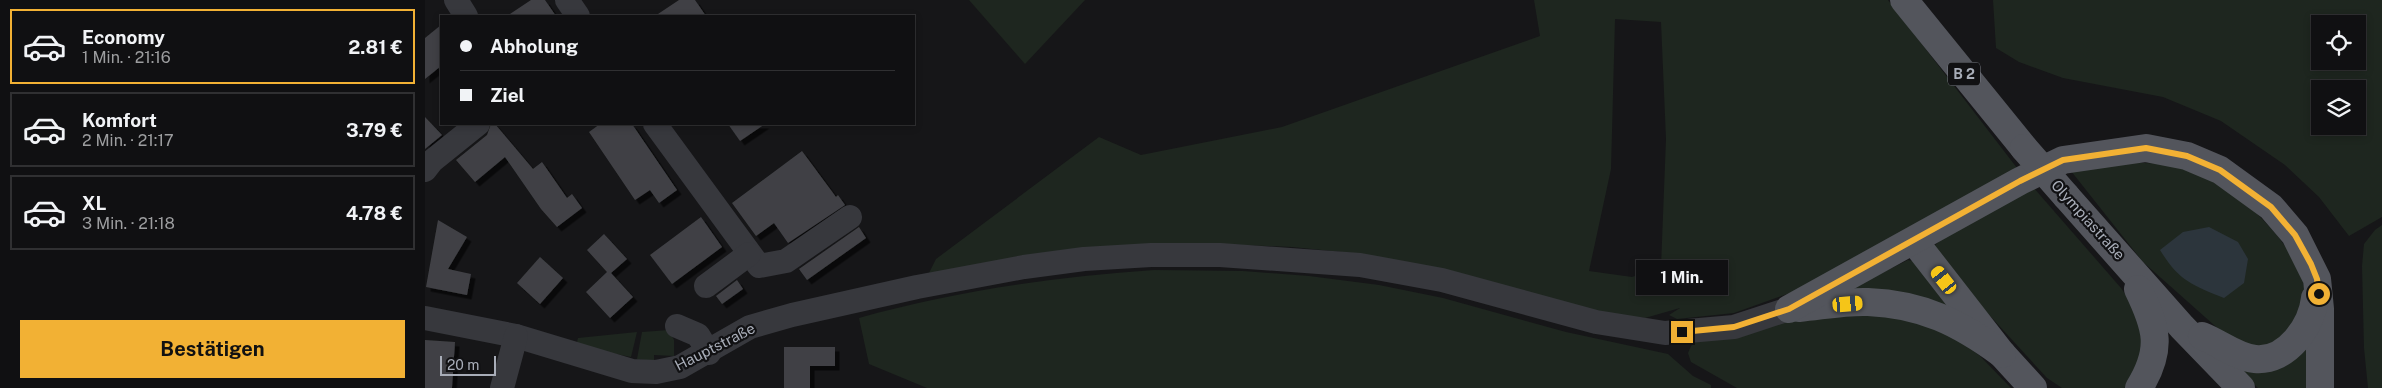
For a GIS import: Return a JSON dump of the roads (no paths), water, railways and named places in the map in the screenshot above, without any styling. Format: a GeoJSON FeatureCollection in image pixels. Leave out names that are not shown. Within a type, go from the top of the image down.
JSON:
{"type":"FeatureCollection","features":[{"type":"Feature","properties":{"kind":"main road","name":"Olympiastraße"},"geometry":{"type":"LineString","coordinates":[[1904,0],[2024,148],[2182,327],[2241,388]]}},
{"type":"Feature","properties":{"kind":"main road"},"geometry":{"type":"LineString","coordinates":[[1789,309],[2020,181],[2063,160],[2146,148],[2187,156],[2220,170],[2265,202],[2295,235],[2317,279],[2320,309],[2320,388]]}},
{"type":"Feature","properties":{"kind":"main road"},"geometry":{"type":"LineString","coordinates":[[1914,241],[2002,354],[2033,388]]}},
{"type":"Feature","properties":{"kind":"main road"},"geometry":{"type":"LineString","coordinates":[[2126,262],[2153,319],[2155,346],[2150,370],[2139,388]]}},
{"type":"Feature","properties":{"kind":"main road"},"geometry":{"type":"LineString","coordinates":[[2182,327],[2213,340],[2234,353],[2256,359],[2278,355],[2290,348],[2304,328],[2314,304],[2317,279]]}},
{"type":"Feature","properties":{"kind":"main road"},"geometry":{"type":"LineString","coordinates":[[1789,309],[1868,302],[1924,310],[1973,333],[2002,354]]}},
{"type":"Feature","properties":{"kind":"street"},"geometry":{"type":"LineString","coordinates":[[456,0],[465,15]]}},
{"type":"Feature","properties":{"kind":"street"},"geometry":{"type":"LineString","coordinates":[[567,0],[577,15]]}},
{"type":"Feature","properties":{"kind":"street"},"geometry":{"type":"LineString","coordinates":[[425,170],[431,161],[477,125]]}},
{"type":"Feature","properties":{"kind":"street"},"geometry":{"type":"LineString","coordinates":[[656,125],[759,266],[786,261],[850,217]]}},
{"type":"Feature","properties":{"kind":"street"},"geometry":{"type":"LineString","coordinates":[[706,286],[749,254]]}},
{"type":"Feature","properties":{"kind":"street","name":"Hauptstraße"},"geometry":{"type":"LineString","coordinates":[[425,318],[515,336],[656,380],[709,353],[750,327],[791,315],[1024,266],[1084,259],[1221,254],[1360,265],[1442,280],[1595,322],[1665,333],[1734,327],[1789,309]]}},
{"type":"Feature","properties":{"kind":"street"},"geometry":{"type":"LineString","coordinates":[[677,326],[698,335],[709,353]]}},
{"type":"Feature","properties":{"kind":"street"},"geometry":{"type":"LineString","coordinates":[[502,388],[515,336]]}}]}
